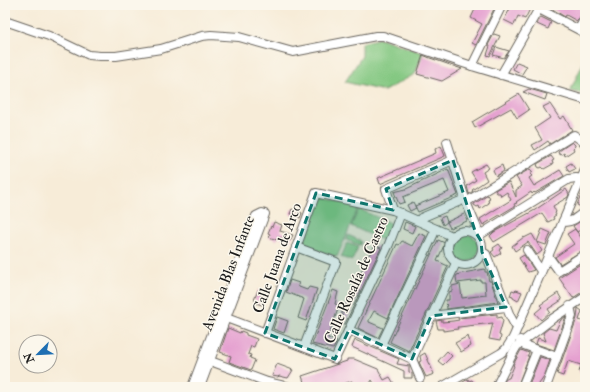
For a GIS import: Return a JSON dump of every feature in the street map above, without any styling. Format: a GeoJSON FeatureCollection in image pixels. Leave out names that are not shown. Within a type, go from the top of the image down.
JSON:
{"type":"FeatureCollection","features":[{"type":"Feature","properties":{"kind":"street"},"geometry":{"type":"LineString","coordinates":[[472,66],[502,5]]}},
{"type":"Feature","properties":{"kind":"street"},"geometry":{"type":"LineString","coordinates":[[501,75],[540,7],[582,31],[585,18]]}},
{"type":"Feature","properties":{"kind":"street"},"geometry":{"type":"LineString","coordinates":[[5,21],[69,44],[88,55],[116,56],[161,49],[202,36],[211,35],[239,36],[293,52],[376,36],[383,36],[472,66],[585,100]]}},
{"type":"Feature","properties":{"kind":"street"},"geometry":{"type":"LineString","coordinates":[[419,221],[421,218],[465,200],[574,135],[585,144]]}},
{"type":"Feature","properties":{"kind":"street"},"geometry":{"type":"LineString","coordinates":[[446,142],[465,200],[477,228],[476,234],[483,246],[480,257],[473,264],[464,265],[456,263],[450,255],[448,245],[452,236],[459,231],[464,230],[476,234],[569,179],[581,179]]}},
{"type":"Feature","properties":{"kind":"street"},"geometry":{"type":"LineString","coordinates":[[452,236],[397,212],[386,189],[453,160]]}},
{"type":"Feature","properties":{"kind":"street"},"geometry":{"type":"LineString","coordinates":[[504,351],[517,329],[585,170]]}},
{"type":"Feature","properties":{"kind":"street","name":"Calle Juana de Arco"},"geometry":{"type":"LineString","coordinates":[[265,333],[316,193],[397,212]]}},
{"type":"Feature","properties":{"kind":"street"},"geometry":{"type":"LineString","coordinates":[[563,221],[571,221],[585,211]]}},
{"type":"Feature","properties":{"kind":"street","name":"Calle Rosalía de Castro"},"geometry":{"type":"LineString","coordinates":[[304,347],[335,359],[350,330],[389,244],[397,212]]}},
{"type":"Feature","properties":{"kind":"street","name":"Avenida Blas Infante"},"geometry":{"type":"LineString","coordinates":[[192,387],[206,360],[256,216],[262,213],[266,214],[222,317]]}},
{"type":"Feature","properties":{"kind":"street"},"geometry":{"type":"LineString","coordinates":[[381,345],[436,229]]}},
{"type":"Feature","properties":{"kind":"street"},"geometry":{"type":"LineString","coordinates":[[222,317],[304,347],[336,262],[296,247]]}},
{"type":"Feature","properties":{"kind":"street"},"geometry":{"type":"LineString","coordinates":[[527,250],[542,272]]}},
{"type":"Feature","properties":{"kind":"street"},"geometry":{"type":"LineString","coordinates":[[482,252],[486,254],[506,307],[517,329],[520,344]]}},
{"type":"Feature","properties":{"kind":"street"},"geometry":{"type":"LineString","coordinates":[[548,256],[559,271],[585,254]]}},
{"type":"Feature","properties":{"kind":"street"},"geometry":{"type":"LineString","coordinates":[[412,359],[456,263]]}},
{"type":"Feature","properties":{"kind":"street"},"geometry":{"type":"LineString","coordinates":[[442,387],[504,351],[520,344],[570,306],[585,297]]}},
{"type":"Feature","properties":{"kind":"street"},"geometry":{"type":"LineString","coordinates":[[546,387],[572,316],[570,306]]}},
{"type":"Feature","properties":{"kind":"street"},"geometry":{"type":"LineString","coordinates":[[431,316],[506,307]]}},
{"type":"Feature","properties":{"kind":"street"},"geometry":{"type":"LineString","coordinates":[[510,316],[516,317],[523,314]]}},
{"type":"Feature","properties":{"kind":"street"},"geometry":{"type":"LineString","coordinates":[[350,330],[412,359],[420,378]]}},
{"type":"Feature","properties":{"kind":"street"},"geometry":{"type":"LineString","coordinates":[[520,344],[556,358]]}},
{"type":"Feature","properties":{"kind":"street"},"geometry":{"type":"LineString","coordinates":[[496,387],[509,361],[520,344]]}},
{"type":"Feature","properties":{"kind":"street"},"geometry":{"type":"LineString","coordinates":[[522,387],[537,350]]}},
{"type":"Feature","properties":{"kind":"street"},"geometry":{"type":"LineString","coordinates":[[504,351],[508,354],[509,361]]}},
{"type":"Feature","properties":{"kind":"street"},"geometry":{"type":"LineString","coordinates":[[206,360],[268,385],[289,387]]}},
{"type":"Feature","properties":{"kind":"street","name":"Avenida Blas Infante"},"geometry":{"type":"LineString","coordinates":[[200,387],[206,360]]}},
{"type":"Feature","properties":{"kind":"highlighted area"},"geometry":{"type":"Polygon","coordinates":[[[453,160],[475,231],[481,241],[482,252],[506,307],[431,316],[412,359],[349,330],[335,359],[265,333],[316,193],[393,210],[386,189],[453,160]]]}},
{"type":"Feature","properties":{"kind":"green space"},"geometry":{"type":"Polygon","coordinates":[[[380,38],[423,53],[415,74],[384,91],[345,82],[362,56],[362,43],[380,38]]]}},
{"type":"Feature","properties":{"kind":"green space"},"geometry":{"type":"Polygon","coordinates":[[[585,59],[585,94],[570,91],[585,59]]]}},
{"type":"Feature","properties":{"kind":"green space"},"geometry":{"type":"Polygon","coordinates":[[[320,197],[359,206],[337,257],[303,245],[320,197]]]}},
{"type":"Feature","properties":{"kind":"green space"},"geometry":{"type":"Polygon","coordinates":[[[359,209],[392,224],[384,241],[351,226],[359,209]]]}},
{"type":"Feature","properties":{"kind":"green space"},"geometry":{"type":"Polygon","coordinates":[[[465,234],[475,238],[479,248],[475,258],[465,262],[455,258],[451,248],[455,238],[465,234]]]}},
{"type":"Feature","properties":{"kind":"green space"},"geometry":{"type":"Polygon","coordinates":[[[348,235],[361,241],[360,245],[346,240],[348,235]]]}},
{"type":"Feature","properties":{"kind":"green space"},"geometry":{"type":"Polygon","coordinates":[[[347,243],[358,247],[352,261],[341,257],[347,243]]]}},
{"type":"Feature","properties":{"kind":"building"},"geometry":{"type":"Polygon","coordinates":[[[477,5],[496,5],[476,45],[472,43],[482,24],[471,18],[477,5]]]}},
{"type":"Feature","properties":{"kind":"building"},"geometry":{"type":"Polygon","coordinates":[[[512,5],[522,5],[530,9],[525,19],[518,16],[514,25],[504,20],[512,5]]]}},
{"type":"Feature","properties":{"kind":"building"},"geometry":{"type":"Polygon","coordinates":[[[546,5],[568,5],[573,7],[574,5],[582,5],[580,11],[583,13],[577,21],[566,15],[565,17],[546,5]]]}},
{"type":"Feature","properties":{"kind":"building"},"geometry":{"type":"Polygon","coordinates":[[[541,17],[551,22],[548,29],[537,24],[541,17]]]}},
{"type":"Feature","properties":{"kind":"building"},"geometry":{"type":"Polygon","coordinates":[[[494,34],[500,36],[490,56],[487,55],[490,46],[488,45],[494,34]]]}},
{"type":"Feature","properties":{"kind":"building"},"geometry":{"type":"Polygon","coordinates":[[[496,47],[509,51],[504,58],[493,55],[496,47]]]}},
{"type":"Feature","properties":{"kind":"building"},"geometry":{"type":"Polygon","coordinates":[[[423,55],[462,69],[442,81],[417,74],[423,55]]]}},
{"type":"Feature","properties":{"kind":"building"},"geometry":{"type":"Polygon","coordinates":[[[517,62],[527,66],[522,74],[513,69],[517,62]]]}},
{"type":"Feature","properties":{"kind":"building"},"geometry":{"type":"Polygon","coordinates":[[[529,89],[547,94],[545,100],[523,92],[529,89]]]}},
{"type":"Feature","properties":{"kind":"building"},"geometry":{"type":"Polygon","coordinates":[[[519,94],[529,110],[517,118],[511,108],[475,128],[472,122],[519,94]]]}},
{"type":"Feature","properties":{"kind":"building"},"geometry":{"type":"Polygon","coordinates":[[[549,104],[560,119],[564,116],[572,130],[550,144],[548,141],[535,150],[532,145],[542,140],[535,128],[550,118],[543,107],[549,104]]]}},
{"type":"Feature","properties":{"kind":"building"},"geometry":{"type":"Polygon","coordinates":[[[572,142],[575,145],[573,148],[574,150],[565,156],[564,153],[561,155],[558,153],[559,151],[572,142]]]}},
{"type":"Feature","properties":{"kind":"building"},"geometry":{"type":"Polygon","coordinates":[[[441,146],[445,156],[380,184],[378,178],[436,153],[435,149],[441,146]]]}},
{"type":"Feature","properties":{"kind":"building"},"geometry":{"type":"Polygon","coordinates":[[[551,156],[554,160],[552,161],[553,164],[544,169],[542,167],[538,167],[537,164],[551,156]]]}},
{"type":"Feature","properties":{"kind":"building"},"geometry":{"type":"Polygon","coordinates":[[[571,163],[575,169],[569,172],[566,166],[571,163]]]}},
{"type":"Feature","properties":{"kind":"building"},"geometry":{"type":"Polygon","coordinates":[[[486,164],[489,168],[483,172],[487,180],[472,190],[473,191],[469,194],[467,186],[476,180],[471,172],[486,164]]]}},
{"type":"Feature","properties":{"kind":"building"},"geometry":{"type":"Polygon","coordinates":[[[502,165],[504,171],[496,176],[493,170],[502,165]]]}},
{"type":"Feature","properties":{"kind":"building"},"geometry":{"type":"Polygon","coordinates":[[[448,169],[458,195],[418,212],[415,206],[449,192],[444,180],[403,197],[405,202],[399,204],[394,192],[406,189],[448,169]]]}},
{"type":"Feature","properties":{"kind":"building"},"geometry":{"type":"Polygon","coordinates":[[[530,169],[533,172],[530,174],[532,176],[529,178],[534,186],[560,170],[564,176],[535,193],[534,192],[532,194],[531,192],[516,202],[517,203],[514,204],[515,206],[483,225],[480,219],[511,200],[507,192],[501,196],[500,193],[497,193],[495,190],[509,182],[516,197],[516,190],[522,186],[516,177],[530,169]]]}},
{"type":"Feature","properties":{"kind":"building"},"geometry":{"type":"Polygon","coordinates":[[[585,186],[585,206],[581,207],[577,205],[585,186]]]}},
{"type":"Feature","properties":{"kind":"building"},"geometry":{"type":"Polygon","coordinates":[[[566,189],[569,194],[568,197],[553,206],[556,212],[556,215],[553,217],[554,219],[548,222],[542,213],[494,242],[490,236],[494,232],[535,210],[566,189]]]}},
{"type":"Feature","properties":{"kind":"building"},"geometry":{"type":"Polygon","coordinates":[[[488,195],[490,199],[488,200],[489,203],[480,209],[479,206],[477,207],[474,205],[474,204],[488,195]]]}},
{"type":"Feature","properties":{"kind":"building"},"geometry":{"type":"Polygon","coordinates":[[[413,202],[416,208],[410,211],[407,205],[413,202]]]}},
{"type":"Feature","properties":{"kind":"building"},"geometry":{"type":"Polygon","coordinates":[[[292,209],[302,213],[300,218],[290,214],[292,209]]]}},
{"type":"Feature","properties":{"kind":"building"},"geometry":{"type":"Polygon","coordinates":[[[464,214],[467,221],[450,228],[447,222],[464,214]]]}},
{"type":"Feature","properties":{"kind":"building"},"geometry":{"type":"Polygon","coordinates":[[[445,216],[447,222],[443,225],[440,218],[445,216]]]}},
{"type":"Feature","properties":{"kind":"building"},"geometry":{"type":"Polygon","coordinates":[[[584,219],[585,227],[577,232],[573,226],[584,219]]]}},
{"type":"Feature","properties":{"kind":"building"},"geometry":{"type":"Polygon","coordinates":[[[274,222],[282,225],[280,231],[293,235],[290,241],[278,237],[277,240],[269,237],[270,234],[268,233],[274,222]]]}},
{"type":"Feature","properties":{"kind":"building"},"geometry":{"type":"Polygon","coordinates":[[[405,222],[415,226],[412,233],[403,229],[405,222]]]}},
{"type":"Feature","properties":{"kind":"building"},"geometry":{"type":"Polygon","coordinates":[[[542,229],[551,233],[546,245],[537,242],[542,229]]]}},
{"type":"Feature","properties":{"kind":"building"},"geometry":{"type":"Polygon","coordinates":[[[575,229],[582,239],[585,237],[585,249],[560,264],[555,257],[574,244],[567,234],[575,229]]]}},
{"type":"Feature","properties":{"kind":"building"},"geometry":{"type":"Polygon","coordinates":[[[419,233],[426,236],[388,318],[374,311],[369,320],[369,322],[383,328],[378,338],[358,328],[397,244],[399,245],[402,241],[412,246],[419,233]]]}},
{"type":"Feature","properties":{"kind":"building"},"geometry":{"type":"Polygon","coordinates":[[[532,234],[542,251],[537,255],[528,242],[515,251],[512,246],[524,237],[532,234]]]}},
{"type":"Feature","properties":{"kind":"building"},"geometry":{"type":"Polygon","coordinates":[[[438,240],[445,243],[437,261],[448,266],[409,351],[390,342],[438,240]]]}},
{"type":"Feature","properties":{"kind":"building"},"geometry":{"type":"Polygon","coordinates":[[[499,244],[502,248],[499,250],[501,253],[495,257],[491,252],[494,250],[493,248],[499,244]]]}},
{"type":"Feature","properties":{"kind":"building"},"geometry":{"type":"Polygon","coordinates":[[[376,246],[381,248],[345,324],[342,324],[342,307],[344,308],[348,302],[368,256],[376,246]]]}},
{"type":"Feature","properties":{"kind":"building"},"geometry":{"type":"Polygon","coordinates":[[[524,255],[534,270],[528,272],[519,258],[524,255]]]}},
{"type":"Feature","properties":{"kind":"building"},"geometry":{"type":"Polygon","coordinates":[[[585,261],[585,290],[573,298],[559,278],[585,261]]]}},
{"type":"Feature","properties":{"kind":"building"},"geometry":{"type":"Polygon","coordinates":[[[485,269],[498,302],[447,309],[446,300],[449,300],[449,292],[452,291],[452,286],[460,284],[462,298],[486,295],[485,282],[481,282],[481,280],[457,283],[456,277],[457,275],[463,273],[485,269]]]}},
{"type":"Feature","properties":{"kind":"building"},"geometry":{"type":"Polygon","coordinates":[[[290,280],[299,283],[299,287],[307,290],[309,287],[317,289],[306,321],[298,318],[304,299],[286,292],[290,280]]]}},
{"type":"Feature","properties":{"kind":"building"},"geometry":{"type":"Polygon","coordinates":[[[258,290],[262,292],[261,296],[264,297],[262,305],[256,303],[257,301],[254,300],[258,290]]]}},
{"type":"Feature","properties":{"kind":"building"},"geometry":{"type":"Polygon","coordinates":[[[333,290],[338,292],[335,304],[339,306],[328,338],[337,342],[333,349],[312,344],[333,290]]]}},
{"type":"Feature","properties":{"kind":"building"},"geometry":{"type":"Polygon","coordinates":[[[512,290],[522,292],[518,301],[510,296],[512,290]]]}},
{"type":"Feature","properties":{"kind":"building"},"geometry":{"type":"Polygon","coordinates":[[[558,293],[562,300],[548,309],[550,312],[541,320],[535,313],[542,307],[540,305],[558,293]]]}},
{"type":"Feature","properties":{"kind":"building"},"geometry":{"type":"Polygon","coordinates":[[[578,308],[582,311],[579,320],[585,322],[585,374],[579,372],[581,365],[568,361],[563,376],[557,374],[577,318],[578,308]]]}},
{"type":"Feature","properties":{"kind":"building"},"geometry":{"type":"Polygon","coordinates":[[[497,314],[497,318],[502,317],[503,321],[499,335],[501,336],[500,341],[489,339],[493,323],[457,327],[458,329],[443,331],[443,329],[438,329],[436,321],[453,321],[459,320],[458,318],[497,314]]]}},
{"type":"Feature","properties":{"kind":"building"},"geometry":{"type":"Polygon","coordinates":[[[566,316],[554,350],[536,344],[538,338],[546,341],[543,333],[549,328],[556,330],[560,321],[566,316]]]}},
{"type":"Feature","properties":{"kind":"building"},"geometry":{"type":"Polygon","coordinates":[[[277,317],[288,321],[284,333],[273,329],[277,317]]]}},
{"type":"Feature","properties":{"kind":"building"},"geometry":{"type":"Polygon","coordinates":[[[228,328],[240,333],[241,331],[246,333],[246,335],[257,339],[254,347],[251,346],[248,354],[251,355],[250,358],[255,360],[251,370],[229,362],[231,356],[220,352],[228,328]]]}},
{"type":"Feature","properties":{"kind":"building"},"geometry":{"type":"Polygon","coordinates":[[[468,336],[471,346],[461,352],[455,343],[468,336]]]}},
{"type":"Feature","properties":{"kind":"building"},"geometry":{"type":"Polygon","coordinates":[[[355,340],[399,359],[397,364],[409,366],[409,372],[412,373],[412,378],[404,378],[404,371],[352,347],[355,340]]]}},
{"type":"Feature","properties":{"kind":"building"},"geometry":{"type":"Polygon","coordinates":[[[521,350],[529,353],[527,356],[529,356],[517,387],[502,387],[505,380],[509,378],[514,366],[513,365],[521,350]]]}},
{"type":"Feature","properties":{"kind":"building"},"geometry":{"type":"Polygon","coordinates":[[[447,351],[452,356],[443,365],[438,361],[447,351]]]}},
{"type":"Feature","properties":{"kind":"building"},"geometry":{"type":"Polygon","coordinates":[[[425,353],[434,374],[426,377],[419,362],[421,361],[420,356],[425,353]]]}},
{"type":"Feature","properties":{"kind":"building"},"geometry":{"type":"Polygon","coordinates":[[[540,357],[550,360],[544,377],[539,384],[539,387],[528,387],[540,357]]]}},
{"type":"Feature","properties":{"kind":"building"},"geometry":{"type":"Polygon","coordinates":[[[347,359],[354,359],[378,369],[384,380],[390,377],[396,387],[376,387],[372,380],[368,387],[351,385],[352,381],[335,387],[294,387],[294,385],[304,382],[302,376],[347,361],[347,359]]]}},
{"type":"Feature","properties":{"kind":"building"},"geometry":{"type":"Polygon","coordinates":[[[277,364],[293,370],[288,378],[272,376],[277,364]]]}},
{"type":"Feature","properties":{"kind":"building"},"geometry":{"type":"Polygon","coordinates":[[[468,379],[469,381],[472,380],[476,387],[455,387],[468,379]]]}}]}
